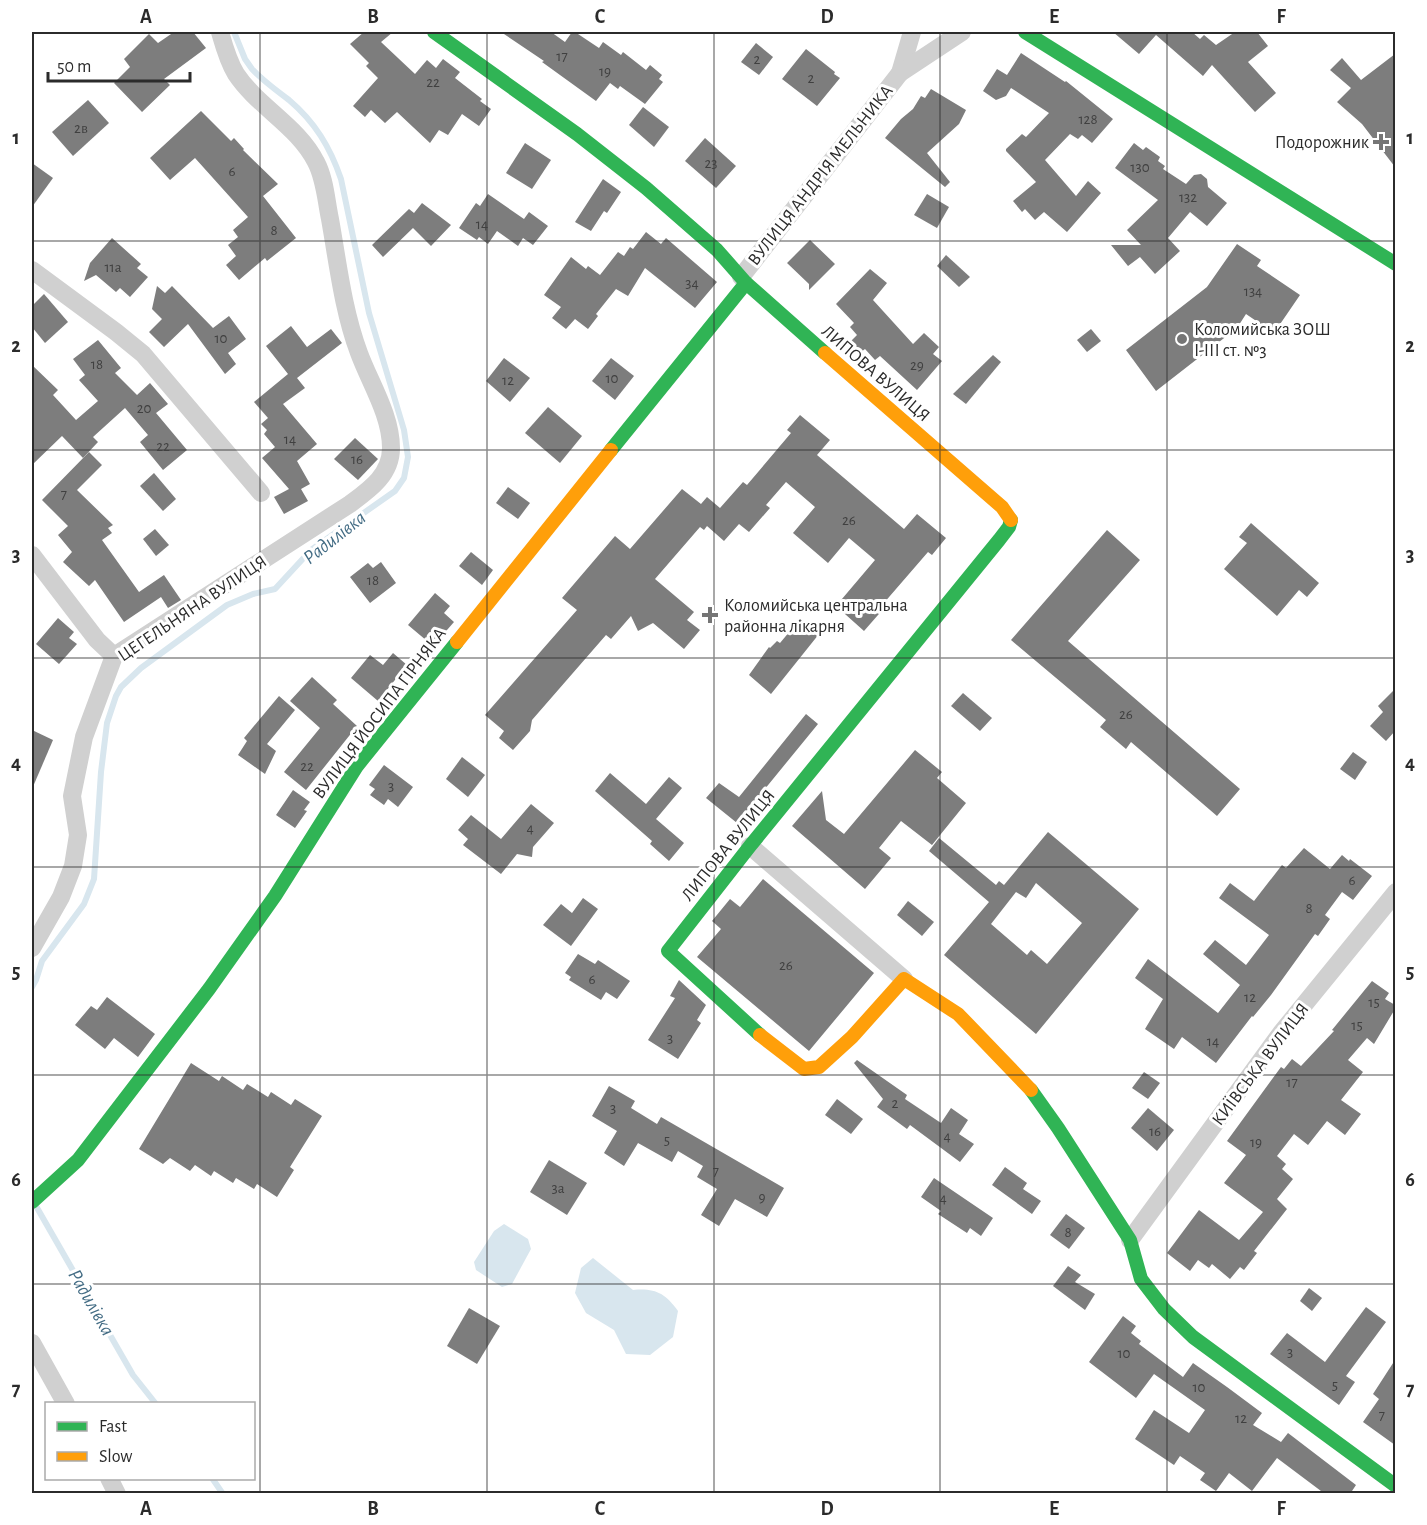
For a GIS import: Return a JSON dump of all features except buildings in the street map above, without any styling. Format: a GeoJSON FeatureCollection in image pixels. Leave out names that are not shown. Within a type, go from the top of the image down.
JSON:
{"type":"FeatureCollection","features":[{"type":"Feature","properties":{"kind":"street","name":"ЦЕГЕЛЬНЯНА ВУЛИЦЯ"},"geometry":{"type":"LineString","coordinates":[[32,948],[61,897],[74,866],[78,835],[72,796],[84,736],[114,656],[350,504],[380,479],[389,464],[391,448],[388,424],[359,354],[350,324],[325,185],[317,163],[307,147],[236,74],[220,32]]}},
{"type":"Feature","properties":{"kind":"street"},"geometry":{"type":"LineString","coordinates":[[434,32],[614,162],[714,247],[743,280]]}},
{"type":"Feature","properties":{"kind":"street","name":"ВУЛИЦЯ АНДРІЯ МЕЛЬНИКА"},"geometry":{"type":"LineString","coordinates":[[900,73],[912,32]]}},
{"type":"Feature","properties":{"kind":"street","name":"ВУЛИЦЯ АНДРІЯ МЕЛЬНИКА"},"geometry":{"type":"LineString","coordinates":[[743,280],[900,73],[962,32]]}},
{"type":"Feature","properties":{"kind":"street"},"geometry":{"type":"LineString","coordinates":[[1025,32],[1393,258]]}},
{"type":"Feature","properties":{"kind":"street"},"geometry":{"type":"LineString","coordinates":[[32,270],[142,354],[261,493]]}},
{"type":"Feature","properties":{"kind":"street","name":"ЛИПОВА ВУЛИЦЯ"},"geometry":{"type":"LineString","coordinates":[[743,280],[1002,507],[1011,519],[1009,528],[750,846],[668,951],[764,1039],[804,1069],[819,1067],[852,1037],[904,979]]}},
{"type":"Feature","properties":{"kind":"street","name":"ВУЛИЦЯ ЙОСИПА ГІРНЯКА"},"geometry":{"type":"LineString","coordinates":[[32,1202],[78,1160],[216,980],[275,896],[357,766],[743,280]]}},
{"type":"Feature","properties":{"kind":"street"},"geometry":{"type":"LineString","coordinates":[[32,555],[97,640],[114,656]]}},
{"type":"Feature","properties":{"kind":"street"},"geometry":{"type":"LineString","coordinates":[[750,846],[904,979],[958,1014],[1026,1083],[1058,1128],[1130,1240],[1141,1279],[1164,1309],[1193,1337],[1395,1486]]}},
{"type":"Feature","properties":{"kind":"street","name":"КИЇВСЬКА ВУЛИЦЯ"},"geometry":{"type":"LineString","coordinates":[[1130,1240],[1281,1033],[1395,892]]}},
{"type":"Feature","properties":{"kind":"street"},"geometry":{"type":"LineString","coordinates":[[32,1342],[65,1402]]}},
{"type":"Feature","properties":{"kind":"street"},"geometry":{"type":"LineString","coordinates":[[110,1480],[117,1494]]}},
{"type":"Feature","properties":{"kind":"shaded area"},"geometry":{"type":"Polygon","coordinates":[[[504,1224],[528,1239],[531,1249],[512,1284],[502,1287],[476,1270],[474,1262],[494,1231],[504,1224]]]}},
{"type":"Feature","properties":{"kind":"shaded area"},"geometry":{"type":"Polygon","coordinates":[[[593,1258],[633,1290],[659,1293],[678,1311],[673,1337],[650,1355],[626,1354],[614,1330],[586,1313],[575,1293],[581,1268],[593,1258]]]}},
{"type":"Feature","properties":{"kind":"waterway","name":"Радилівка"},"geometry":{"type":"LineString","coordinates":[[32,987],[42,961],[84,904],[94,879],[101,772],[107,723],[121,687],[141,668],[227,605],[253,594],[275,589],[311,550],[395,491],[404,478],[408,457],[404,430],[369,313],[337,167],[327,146],[307,117],[252,69],[245,59],[234,32]]}},
{"type":"Feature","properties":{"kind":"waterway","name":"Радилівка"},"geometry":{"type":"LineString","coordinates":[[36,1206],[133,1375],[154,1402]]}},
{"type":"Feature","properties":{"kind":"waterway","name":"Радилівка"},"geometry":{"type":"LineString","coordinates":[[213,1480],[223,1494]]}},
{"type":"Feature","properties":{"kind":"traffic: fast"},"geometry":{"type":"LineString","coordinates":[[434,32],[577,134],[646,188],[717,250],[746,283],[825,353]]}},
{"type":"Feature","properties":{"kind":"traffic: fast"},"geometry":{"type":"LineString","coordinates":[[1025,32],[1396,264]]}},
{"type":"Feature","properties":{"kind":"traffic: fast"},"geometry":{"type":"LineString","coordinates":[[611,450],[746,283]]}},
{"type":"Feature","properties":{"kind":"traffic: fast"},"geometry":{"type":"LineString","coordinates":[[760,1035],[668,951],[750,846],[999,540],[1009,527],[1011,520]]}},
{"type":"Feature","properties":{"kind":"traffic: fast"},"geometry":{"type":"LineString","coordinates":[[32,1202],[78,1160],[209,989],[275,896],[357,766],[457,642]]}},
{"type":"Feature","properties":{"kind":"traffic: fast"},"geometry":{"type":"LineString","coordinates":[[1031,1090],[1130,1240],[1141,1279],[1164,1309],[1193,1337],[1396,1486]]}},
{"type":"Feature","properties":{"kind":"traffic: slow"},"geometry":{"type":"LineString","coordinates":[[825,353],[1002,507],[1011,520]]}},
{"type":"Feature","properties":{"kind":"traffic: slow"},"geometry":{"type":"LineString","coordinates":[[457,642],[611,450]]}},
{"type":"Feature","properties":{"kind":"traffic: slow"},"geometry":{"type":"LineString","coordinates":[[760,1035],[804,1069],[819,1067],[852,1037],[904,979],[958,1014],[1031,1090]]}},
{"type":"Feature","properties":{"kind":"place","name":"Подорожник"},"geometry":{"type":"Point","coordinates":[1381,142]}},
{"type":"Feature","properties":{"kind":"place","name":"Коломийська ЗОШ І-ІІІ ст. №3"},"geometry":{"type":"Point","coordinates":[1182,339]}},
{"type":"Feature","properties":{"kind":"place","name":"Коломийська центральна районна лікарня"},"geometry":{"type":"Point","coordinates":[710,615]}}]}
